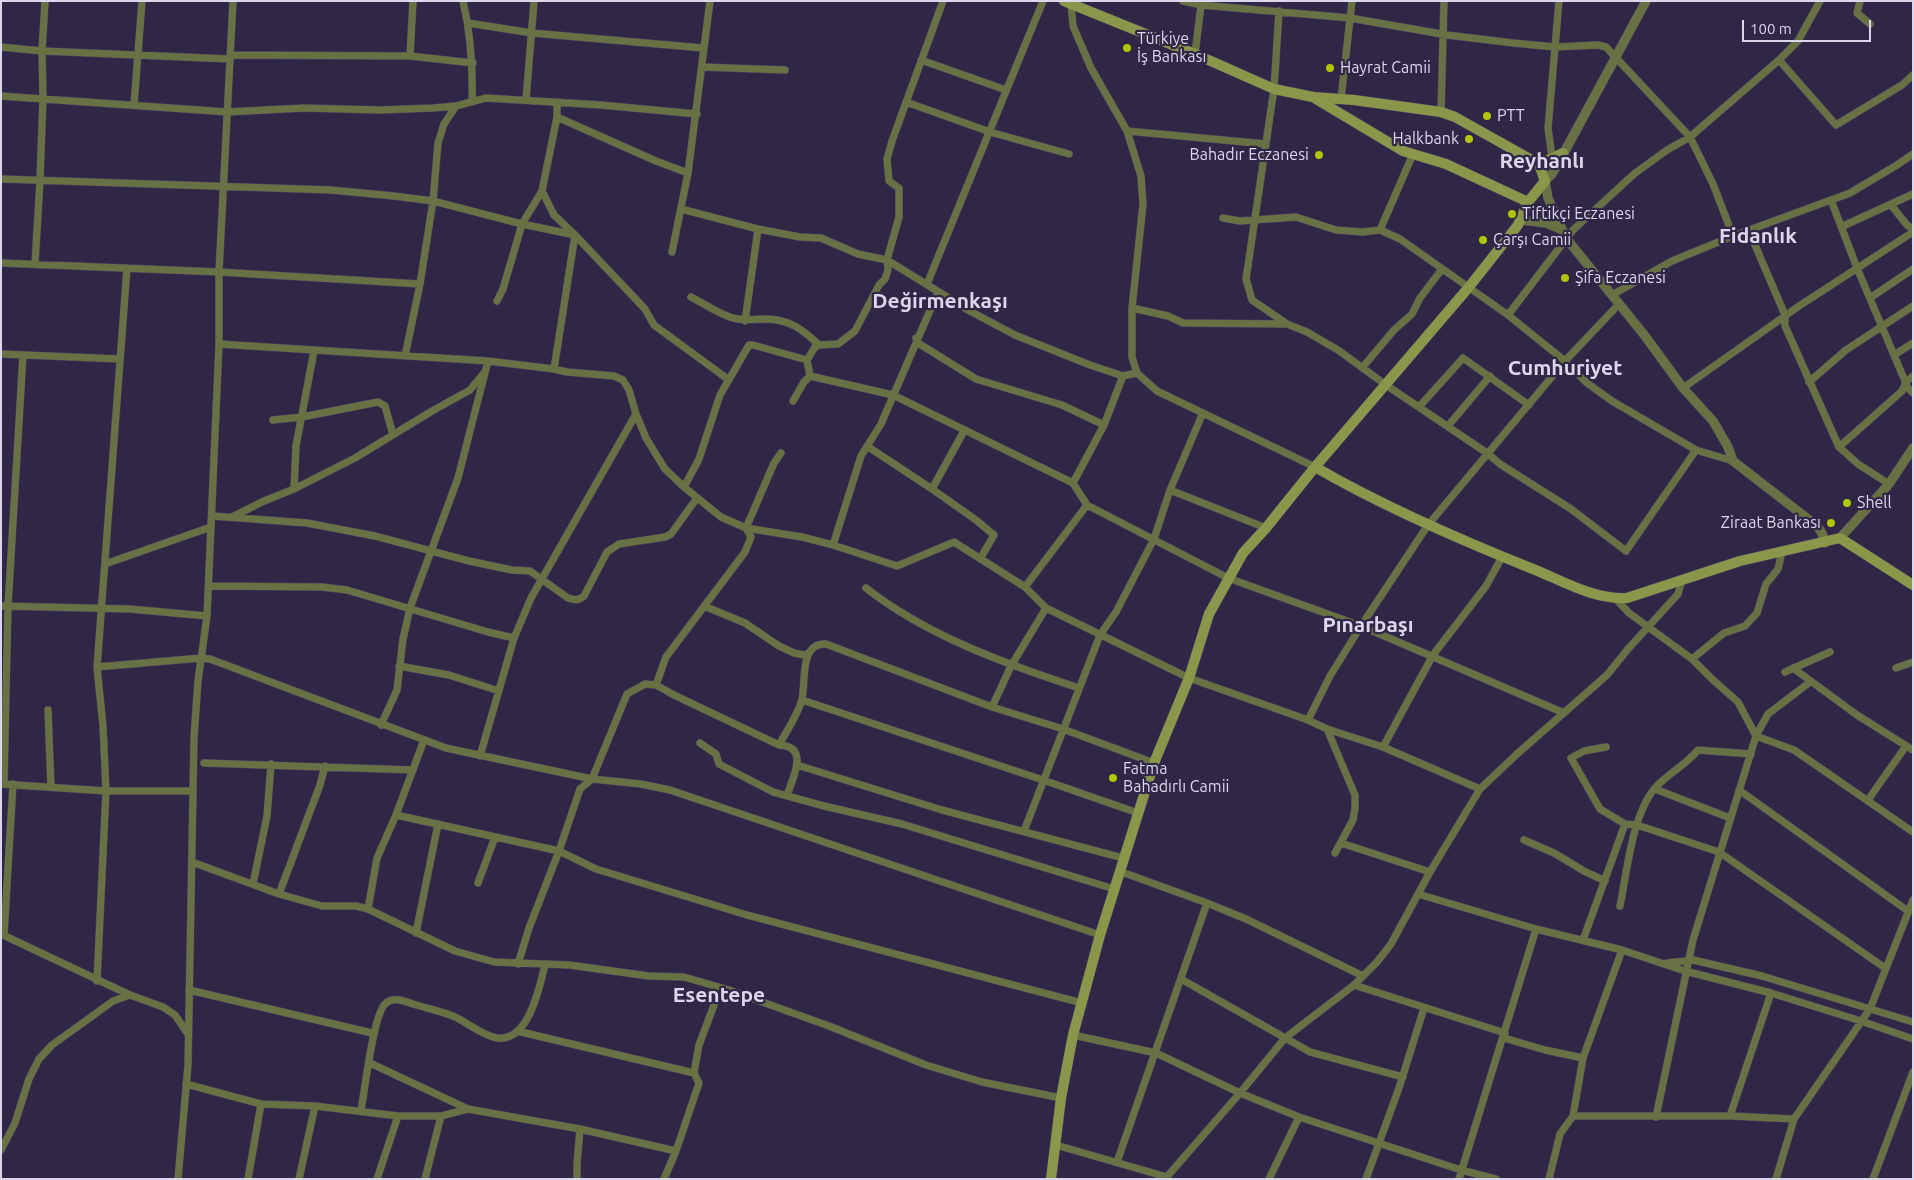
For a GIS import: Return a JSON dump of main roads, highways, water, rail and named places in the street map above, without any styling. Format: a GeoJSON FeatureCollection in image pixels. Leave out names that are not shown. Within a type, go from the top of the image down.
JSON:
{"type":"FeatureCollection","features":[{"type":"Feature","properties":{"kind":"main road"},"geometry":{"type":"LineString","coordinates":[[1051,1179],[1061,1098],[1073,1035],[1100,935],[1154,763],[1189,678],[1209,614],[1243,553],[1469,287],[1521,220],[1528,202],[1545,181],[1539,164],[1461,120],[1442,112],[1341,99],[1313,98],[1274,89],[1195,54],[1067,2]]}},
{"type":"Feature","properties":{"kind":"main road"},"geometry":{"type":"LineString","coordinates":[[1313,98],[1350,118],[1392,145],[1446,164],[1528,202]]}},
{"type":"Feature","properties":{"kind":"main road"},"geometry":{"type":"LineString","coordinates":[[1539,164],[1563,153]]}},
{"type":"Feature","properties":{"kind":"main road"},"geometry":{"type":"LineString","coordinates":[[1315,467],[1347,486],[1428,525],[1598,596],[1616,599],[1627,598],[1740,561],[1825,543],[1840,538],[1913,585]]}},
{"type":"Feature","properties":{"kind":"place","name":"Türkiye İş Bankası"},"geometry":{"type":"Point","coordinates":[1127,48]}},
{"type":"Feature","properties":{"kind":"place","name":"Hayrat Camii"},"geometry":{"type":"Point","coordinates":[1330,68]}},
{"type":"Feature","properties":{"kind":"place","name":"PTT"},"geometry":{"type":"Point","coordinates":[1487,116]}},
{"type":"Feature","properties":{"kind":"place","name":"Halkbank"},"geometry":{"type":"Point","coordinates":[1469,139]}},
{"type":"Feature","properties":{"kind":"place","name":"Bahadır Eczanesi"},"geometry":{"type":"Point","coordinates":[1319,155]}},
{"type":"Feature","properties":{"kind":"place","name":"Tiftikçi Eczanesi"},"geometry":{"type":"Point","coordinates":[1512,214]}},
{"type":"Feature","properties":{"kind":"place","name":"Çarşı Camii"},"geometry":{"type":"Point","coordinates":[1483,240]}},
{"type":"Feature","properties":{"kind":"place","name":"Şifa Eczanesi"},"geometry":{"type":"Point","coordinates":[1565,278]}},
{"type":"Feature","properties":{"kind":"place","name":"Shell"},"geometry":{"type":"Point","coordinates":[1847,503]}},
{"type":"Feature","properties":{"kind":"place","name":"Ziraat Bankası"},"geometry":{"type":"Point","coordinates":[1831,523]}},
{"type":"Feature","properties":{"kind":"place","name":"Fatma Bahadırlı Camii"},"geometry":{"type":"Point","coordinates":[1113,778]}},
{"type":"Feature","properties":{"kind":"district","name":"Reyhanlı"},"geometry":{"type":"Point","coordinates":[1542,161]}},
{"type":"Feature","properties":{"kind":"district","name":"Fidanlık"},"geometry":{"type":"Point","coordinates":[1758,236]}},
{"type":"Feature","properties":{"kind":"district","name":"Değirmenkaşı"},"geometry":{"type":"Point","coordinates":[940,301]}},
{"type":"Feature","properties":{"kind":"district","name":"Cumhuriyet"},"geometry":{"type":"Point","coordinates":[1565,368]}},
{"type":"Feature","properties":{"kind":"district","name":"Pınarbaşı"},"geometry":{"type":"Point","coordinates":[1368,625]}},
{"type":"Feature","properties":{"kind":"district","name":"Esentepe"},"geometry":{"type":"Point","coordinates":[719,995]}}]}
